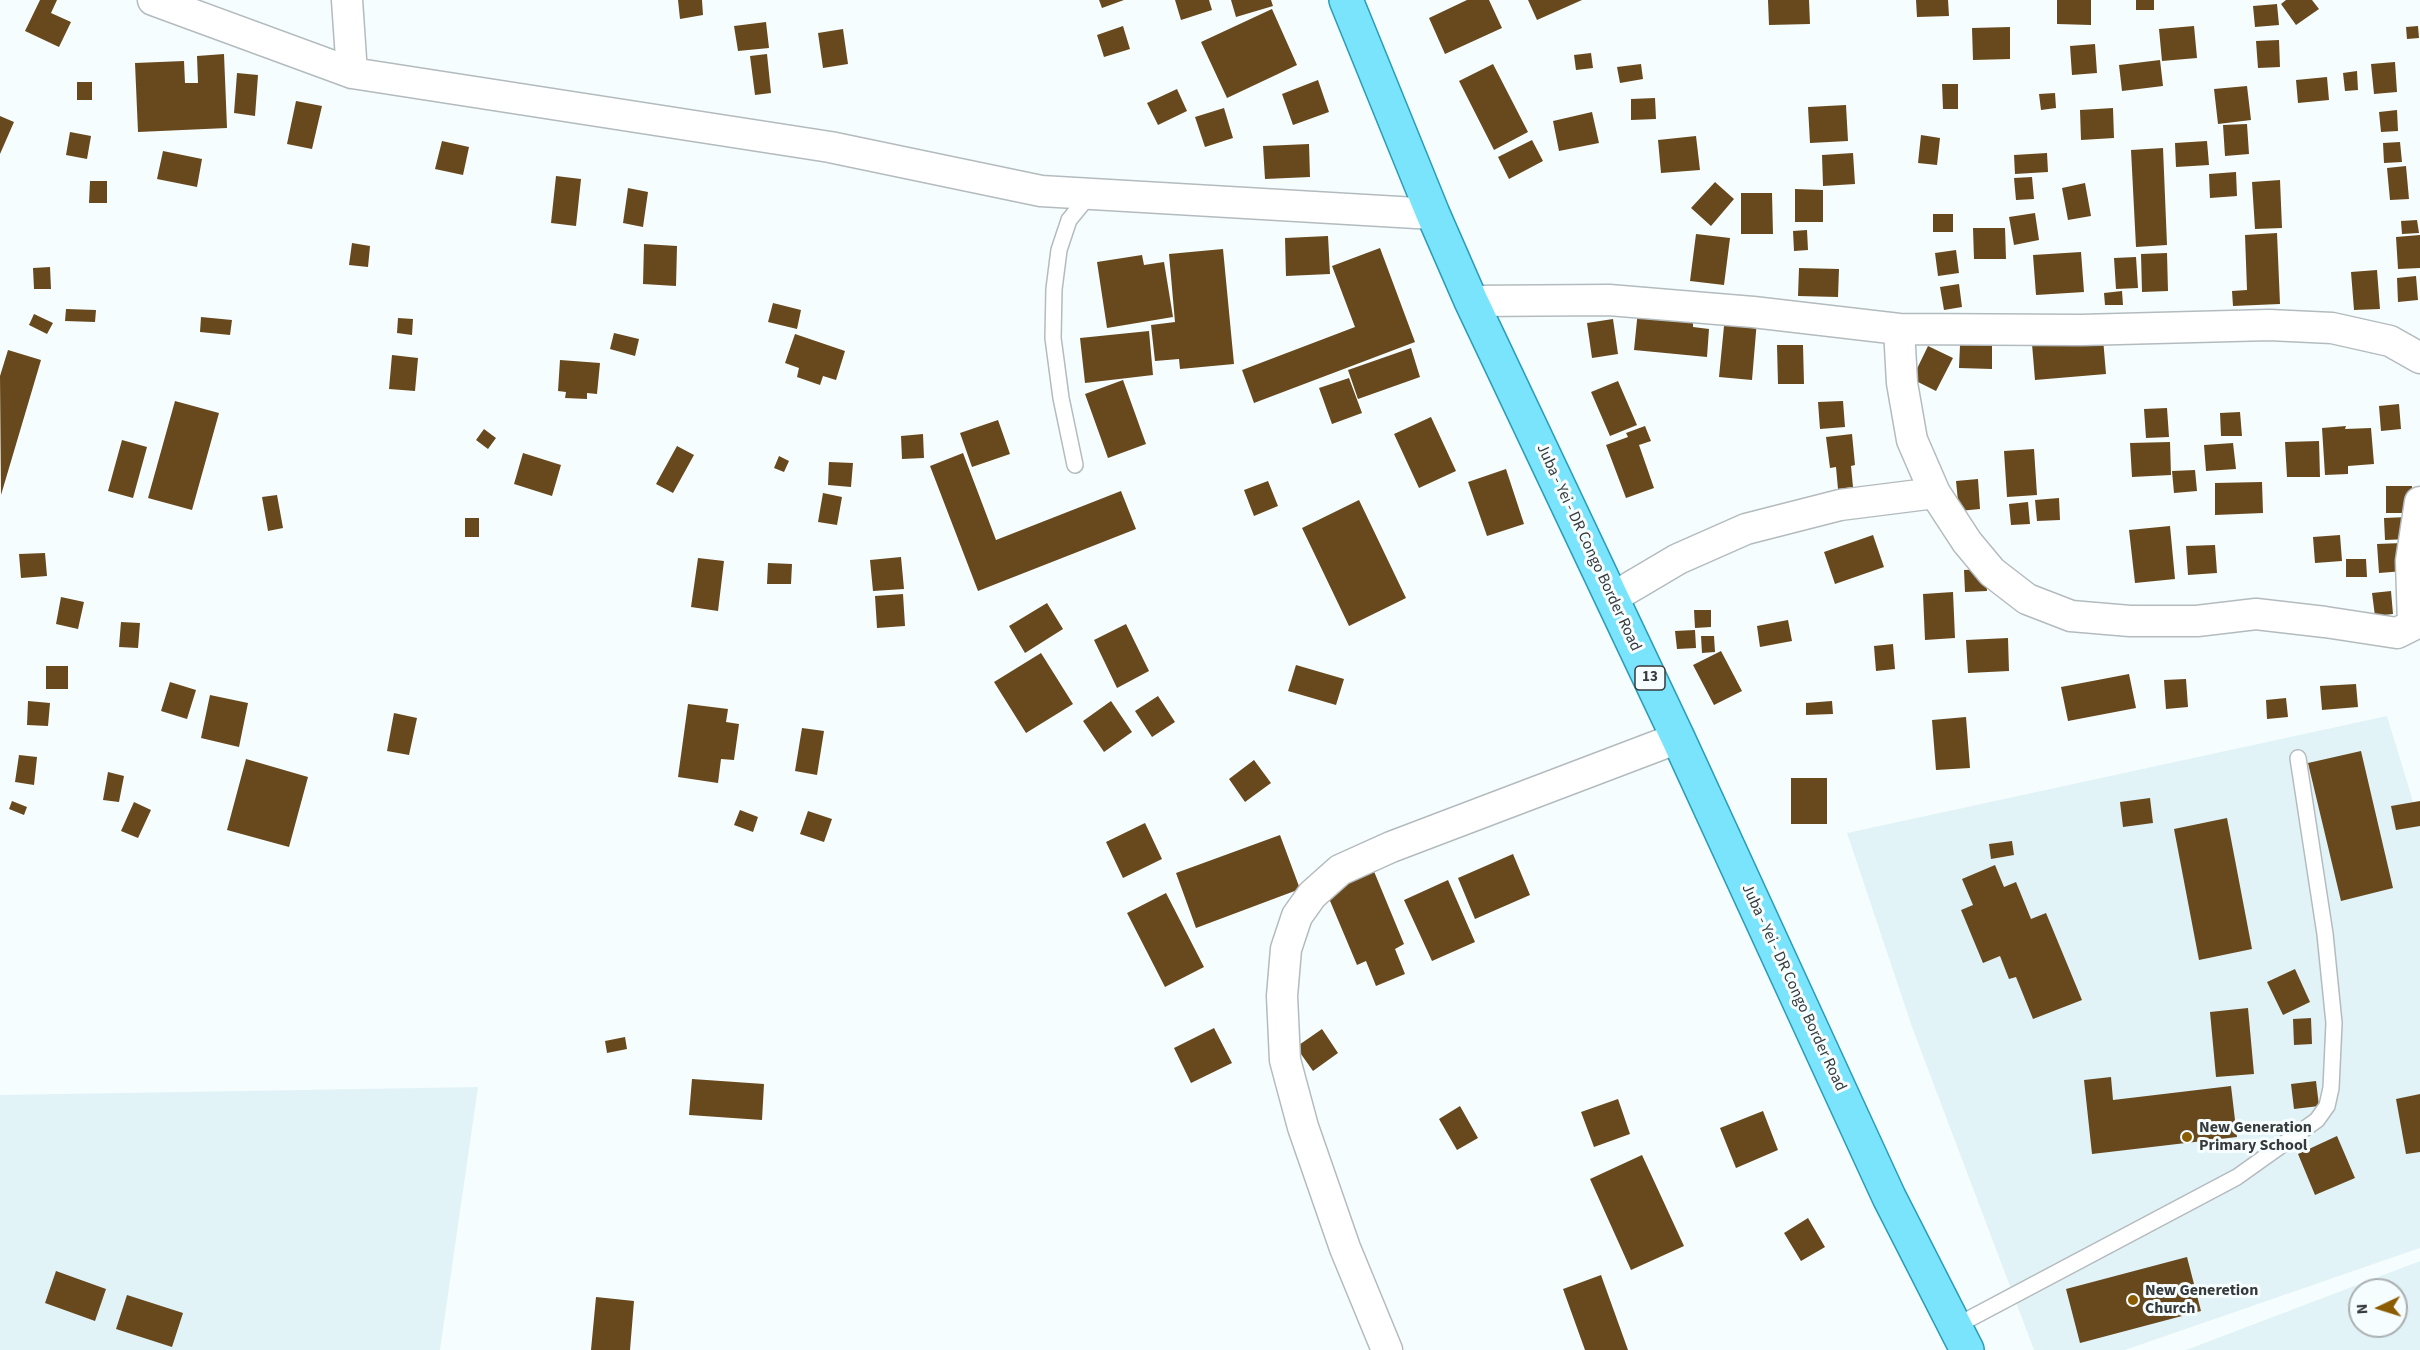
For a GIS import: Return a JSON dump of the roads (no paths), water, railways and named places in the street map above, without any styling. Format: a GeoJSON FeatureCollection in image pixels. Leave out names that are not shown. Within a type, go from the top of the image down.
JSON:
{"type":"FeatureCollection","features":[{"type":"Feature","properties":{"kind":"main road","name":"Juba - Yei - DR Congo Border Road"},"geometry":{"type":"LineString","coordinates":[[1346,0],[1433,214],[1472,301],[1678,738],[1889,1197],[1961,1338]]}},
{"type":"Feature","properties":{"kind":"street"},"geometry":{"type":"LineString","coordinates":[[153,0],[352,73],[830,147],[1041,191],[1433,214]]}},
{"type":"Feature","properties":{"kind":"street"},"geometry":{"type":"LineString","coordinates":[[347,0],[352,73]]}},
{"type":"Feature","properties":{"kind":"street"},"geometry":{"type":"LineString","coordinates":[[1472,301],[1609,300],[1754,312],[1899,329],[2081,330],[2269,325],[2332,328],[2390,341],[2420,358]]}},
{"type":"Feature","properties":{"kind":"street"},"geometry":{"type":"LineString","coordinates":[[1899,329],[1902,383],[1912,440],[1935,493],[1967,542],[1992,572],[2027,598],[2071,616],[2130,621],[2197,621],[2256,614],[2397,633],[2413,625],[2411,561],[2420,502]]}},
{"type":"Feature","properties":{"kind":"street"},"geometry":{"type":"LineString","coordinates":[[1612,598],[1678,559],[1746,529],[1840,506],[1935,493]]}},
{"type":"Feature","properties":{"kind":"street"},"geometry":{"type":"LineString","coordinates":[[1387,1350],[1345,1248],[1303,1127],[1285,1060],[1282,996],[1286,949],[1297,916],[1312,895],[1340,870],[1391,847],[1678,738]]}},
{"type":"Feature","properties":{"kind":"lane"},"geometry":{"type":"LineString","coordinates":[[1075,465],[1061,398],[1053,338],[1054,289],[1059,250],[1069,220],[1091,193]]}},
{"type":"Feature","properties":{"kind":"lane"},"geometry":{"type":"LineString","coordinates":[[1961,1338],[2237,1177],[2317,1120],[2327,1106],[2331,1088],[2334,1023],[2325,934],[2298,758]]}},
{"type":"Feature","properties":{"kind":"place","name":"New Generation Primary School"},"geometry":{"type":"Point","coordinates":[2187,1137]}},
{"type":"Feature","properties":{"kind":"place","name":"New Generetion Church"},"geometry":{"type":"Point","coordinates":[2133,1300]}}]}
